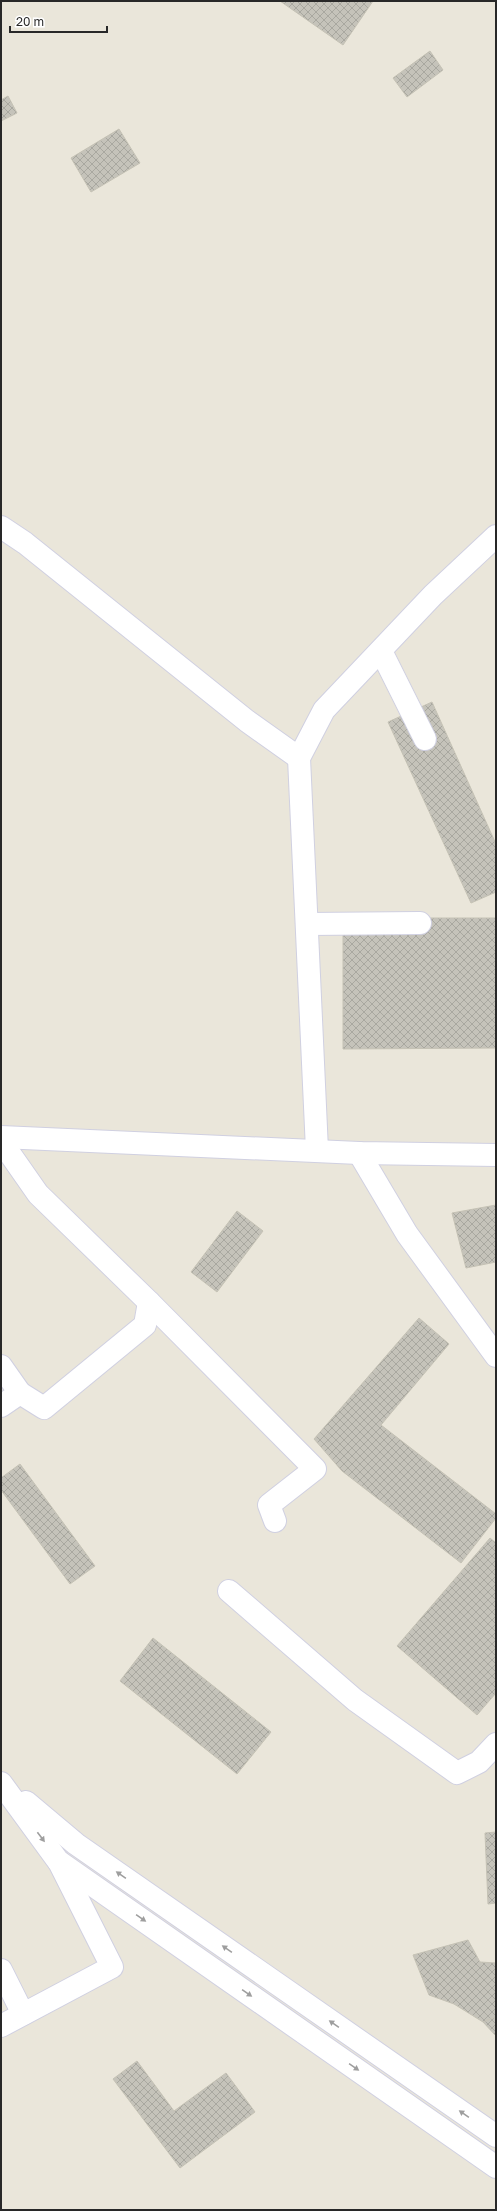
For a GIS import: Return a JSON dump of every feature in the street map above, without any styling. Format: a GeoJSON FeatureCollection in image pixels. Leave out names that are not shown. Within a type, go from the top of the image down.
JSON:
{"type":"FeatureCollection","features":[{"type":"Feature","properties":{"kind":"lane"},"geometry":{"type":"LineString","coordinates":[[1,527],[247,721],[300,758]]}},
{"type":"Feature","properties":{"kind":"lane"},"geometry":{"type":"LineString","coordinates":[[317,1150],[300,758],[324,710],[433,595],[496,536]]}},
{"type":"Feature","properties":{"kind":"lane"},"geometry":{"type":"LineString","coordinates":[[381,651],[426,739]]}},
{"type":"Feature","properties":{"kind":"lane"},"geometry":{"type":"LineString","coordinates":[[308,924],[420,923]]}},
{"type":"Feature","properties":{"kind":"lane"},"geometry":{"type":"LineString","coordinates":[[1,1136],[359,1153],[496,1155]]}},
{"type":"Feature","properties":{"kind":"lane"},"geometry":{"type":"LineString","coordinates":[[1,1141],[38,1194],[149,1302],[314,1469],[269,1505],[275,1521]]}},
{"type":"Feature","properties":{"kind":"lane"},"geometry":{"type":"LineString","coordinates":[[359,1153],[407,1234],[496,1356]]}},
{"type":"Feature","properties":{"kind":"lane"},"geometry":{"type":"LineString","coordinates":[[1,1366],[20,1393],[44,1408],[145,1325],[149,1302]]}},
{"type":"Feature","properties":{"kind":"lane"},"geometry":{"type":"LineString","coordinates":[[1,1406],[20,1393]]}},
{"type":"Feature","properties":{"kind":"lane"},"geometry":{"type":"LineString","coordinates":[[229,1591],[355,1700],[457,1773],[479,1762],[496,1744]]}},
{"type":"Feature","properties":{"kind":"lane"},"geometry":{"type":"LineString","coordinates":[[1,1783],[58,1860],[112,1967],[1,2026]]}},
{"type":"Feature","properties":{"kind":"lane"},"geometry":{"type":"LineString","coordinates":[[1,1783],[76,1844],[496,2136]]}},
{"type":"Feature","properties":{"kind":"lane"},"geometry":{"type":"LineString","coordinates":[[58,1860],[496,2167]]}},
{"type":"Feature","properties":{"kind":"lane"},"geometry":{"type":"LineString","coordinates":[[1,1970],[23,2014]]}},
{"type":"Feature","properties":{"kind":"building"},"geometry":{"type":"Polygon","coordinates":[[[280,1],[373,1],[343,45],[280,1]]]}},
{"type":"Feature","properties":{"kind":"building"},"geometry":{"type":"Polygon","coordinates":[[[430,51],[443,70],[407,97],[393,78],[430,51]]]}},
{"type":"Feature","properties":{"kind":"building"},"geometry":{"type":"Polygon","coordinates":[[[8,96],[17,113],[1,121],[1,100],[8,96]]]}},
{"type":"Feature","properties":{"kind":"building"},"geometry":{"type":"Polygon","coordinates":[[[119,129],[140,163],[91,192],[71,158],[119,129]]]}},
{"type":"Feature","properties":{"kind":"building"},"geometry":{"type":"Polygon","coordinates":[[[432,702],[496,844],[496,892],[471,903],[388,722],[432,702]]]}},
{"type":"Feature","properties":{"kind":"building"},"geometry":{"type":"Polygon","coordinates":[[[343,918],[496,918],[496,1048],[343,1049],[343,918]]]}},
{"type":"Feature","properties":{"kind":"building"},"geometry":{"type":"Polygon","coordinates":[[[496,1205],[496,1262],[466,1268],[452,1213],[496,1205]]]}},
{"type":"Feature","properties":{"kind":"building"},"geometry":{"type":"Polygon","coordinates":[[[237,1211],[263,1231],[217,1292],[191,1272],[237,1211]]]}},
{"type":"Feature","properties":{"kind":"building"},"geometry":{"type":"Polygon","coordinates":[[[419,1318],[449,1344],[381,1425],[496,1514],[496,1518],[461,1563],[342,1471],[314,1439],[419,1318]]]}},
{"type":"Feature","properties":{"kind":"building"},"geometry":{"type":"Polygon","coordinates":[[[20,1464],[95,1566],[70,1584],[1,1490],[1,1478],[20,1464]]]}},
{"type":"Feature","properties":{"kind":"building"},"geometry":{"type":"Polygon","coordinates":[[[490,1538],[496,1543],[496,1693],[477,1715],[397,1646],[490,1538]]]}},
{"type":"Feature","properties":{"kind":"building"},"geometry":{"type":"Polygon","coordinates":[[[153,1638],[271,1732],[237,1774],[120,1681],[153,1638]]]}},
{"type":"Feature","properties":{"kind":"building"},"geometry":{"type":"Polygon","coordinates":[[[496,1832],[496,1903],[488,1904],[485,1833],[496,1832]]]}},
{"type":"Feature","properties":{"kind":"building"},"geometry":{"type":"Polygon","coordinates":[[[468,1940],[480,1962],[496,1963],[496,2017],[483,2022],[454,2004],[429,1995],[413,1955],[468,1940]]]}},
{"type":"Feature","properties":{"kind":"building"},"geometry":{"type":"Polygon","coordinates":[[[496,2017],[496,2036],[483,2022],[496,2017]]]}},
{"type":"Feature","properties":{"kind":"building"},"geometry":{"type":"Polygon","coordinates":[[[137,2061],[174,2111],[226,2073],[255,2112],[180,2168],[113,2079],[137,2061]]]}}]}
